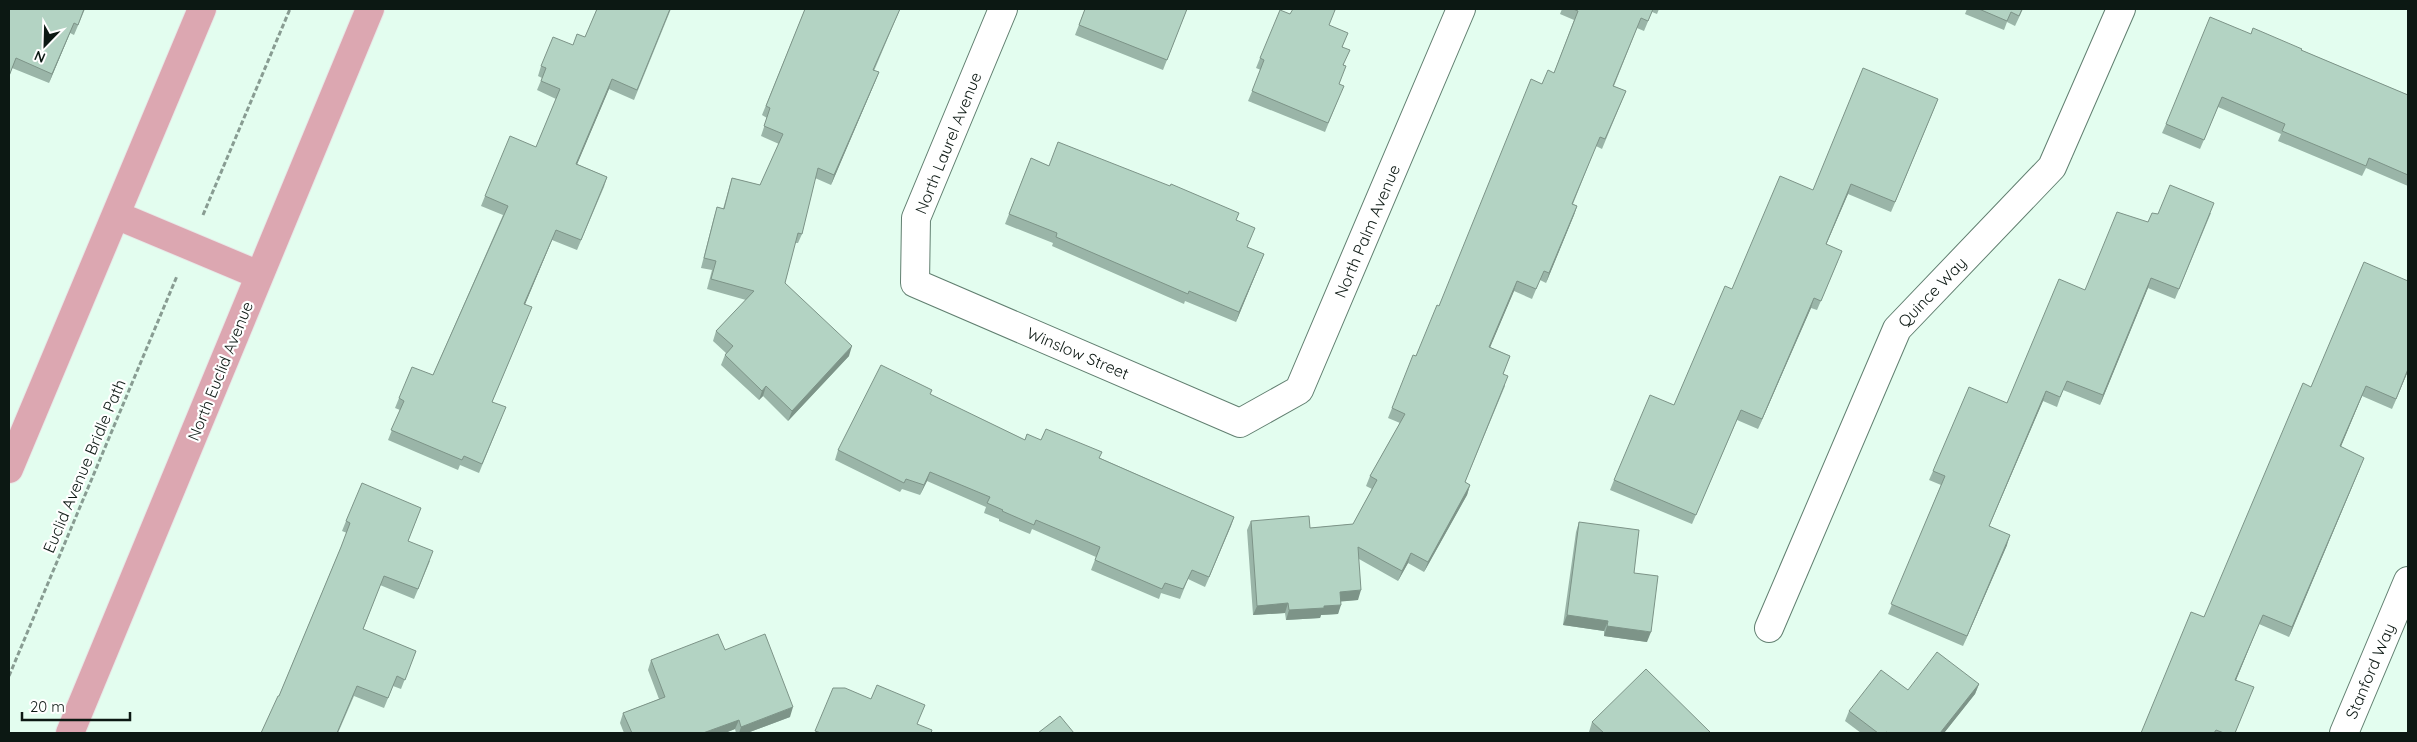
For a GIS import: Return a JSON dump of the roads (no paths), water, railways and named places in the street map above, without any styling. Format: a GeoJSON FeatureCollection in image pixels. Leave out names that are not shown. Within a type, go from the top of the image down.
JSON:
{"type":"FeatureCollection","features":[{"type":"Feature","properties":{"kind":"main road"},"geometry":{"type":"LineString","coordinates":[[9,469],[202,9]]}},
{"type":"Feature","properties":{"kind":"main road","name":"North Euclid Avenue"},"geometry":{"type":"LineString","coordinates":[[70,733],[370,9]]}},
{"type":"Feature","properties":{"kind":"main road"},"geometry":{"type":"LineString","coordinates":[[116,215],[259,275]]}},
{"type":"Feature","properties":{"kind":"street","name":"North Laurel Avenue"},"geometry":{"type":"LineString","coordinates":[[915,283],[916,218],[1003,9]]}},
{"type":"Feature","properties":{"kind":"street","name":"North Palm Avenue"},"geometry":{"type":"LineString","coordinates":[[1240,423],[1299,390],[1461,9]]}},
{"type":"Feature","properties":{"kind":"street","name":"Quince Way"},"geometry":{"type":"LineString","coordinates":[[1769,628],[1897,328],[2052,167],[2121,9]]}},
{"type":"Feature","properties":{"kind":"street","name":"Winslow Street"},"geometry":{"type":"LineString","coordinates":[[915,283],[1240,423]]}},
{"type":"Feature","properties":{"kind":"street","name":"Stanford Way"},"geometry":{"type":"LineString","coordinates":[[2344,733],[2408,581]]}}]}
